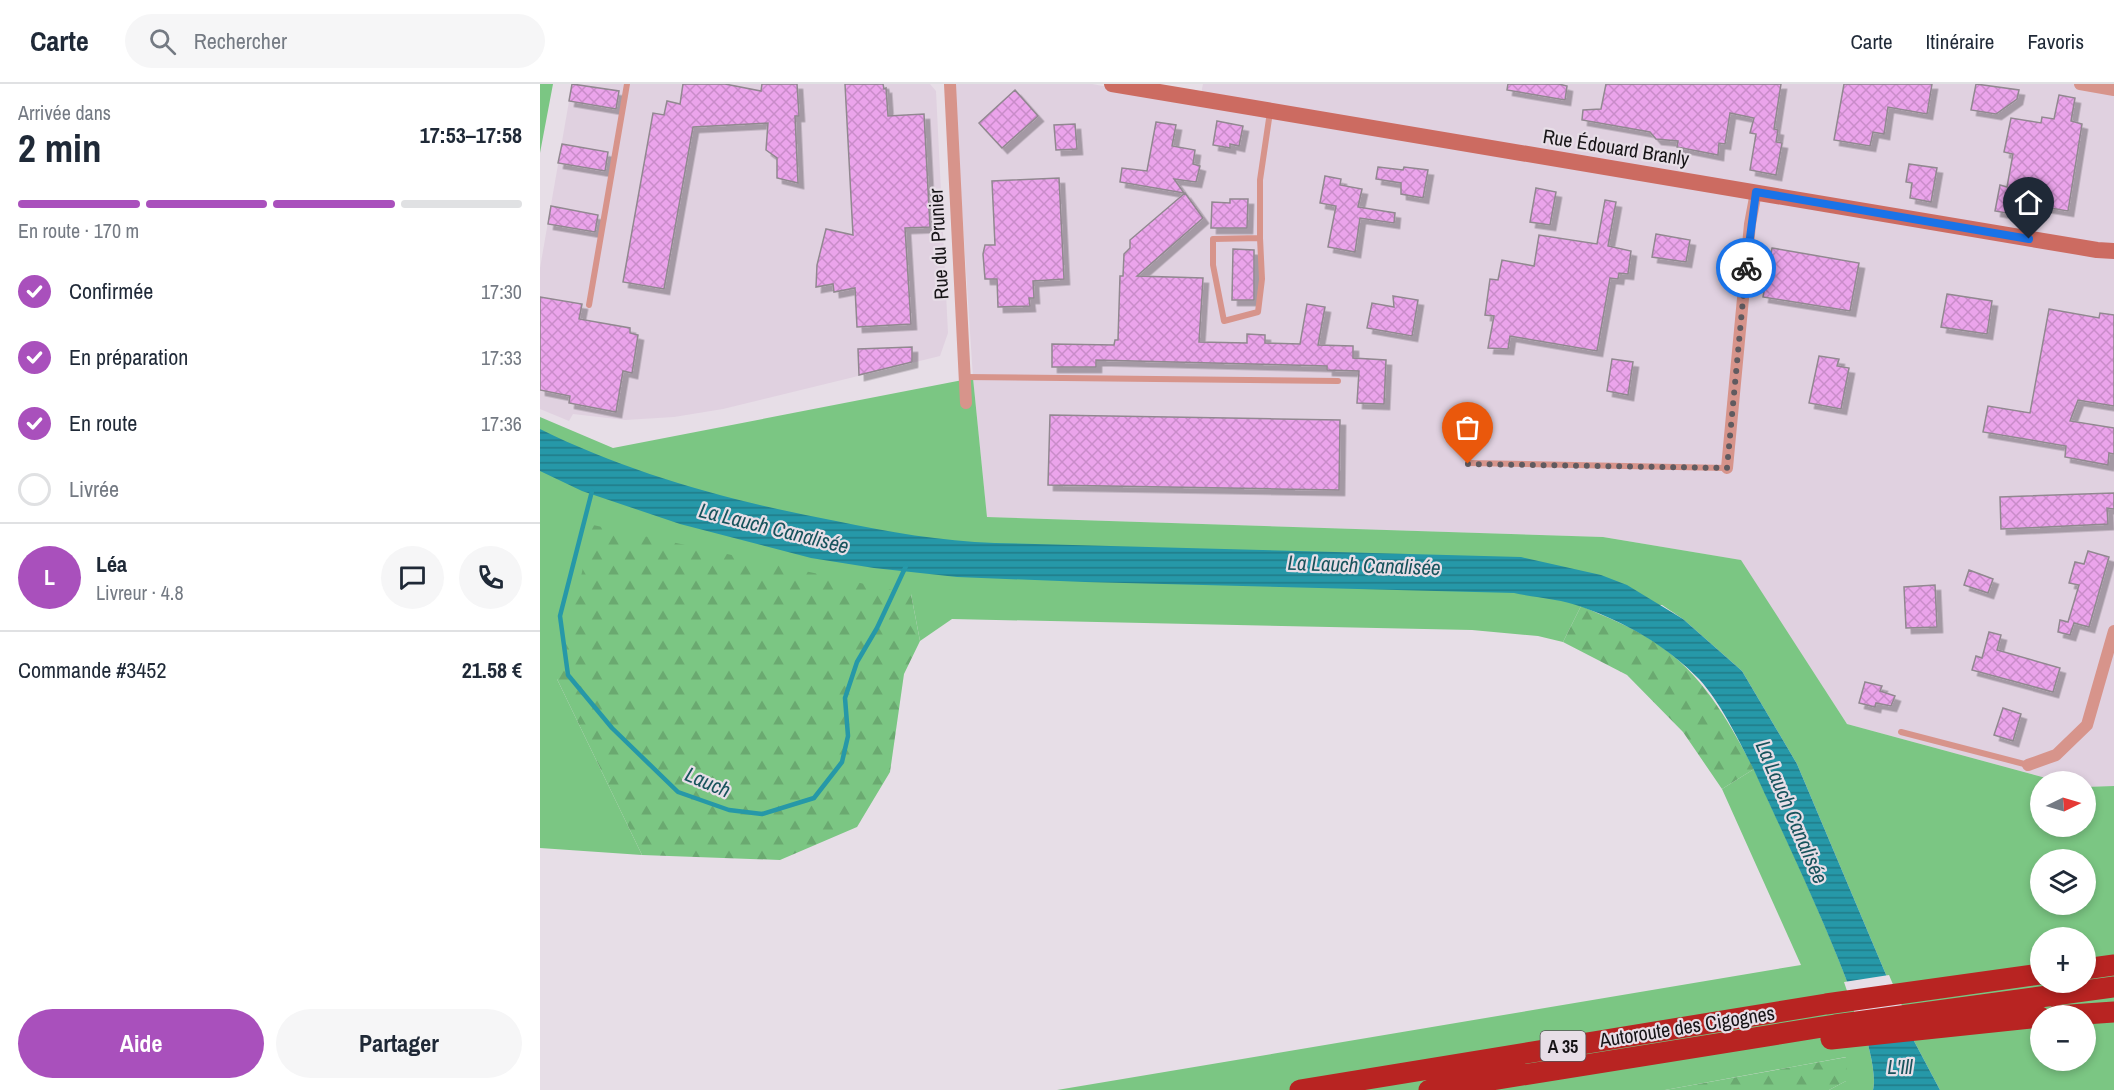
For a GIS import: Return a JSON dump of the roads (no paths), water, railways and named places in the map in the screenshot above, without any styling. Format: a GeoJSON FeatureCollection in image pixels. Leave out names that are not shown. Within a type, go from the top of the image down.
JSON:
{"type":"FeatureCollection","features":[{"type":"Feature","properties":{"kind":"highway"},"geometry":{"type":"LineString","coordinates":[[2096,967],[2114,965]]}},
{"type":"Feature","properties":{"kind":"highway","name":"Autoroute des Cigognes"},"geometry":{"type":"LineString","coordinates":[[1300,1090],[1826,1004],[2030,975]]}},
{"type":"Feature","properties":{"kind":"highway"},"geometry":{"type":"LineString","coordinates":[[1922,1021],[2114,987]]}},
{"type":"Feature","properties":{"kind":"highway"},"geometry":{"type":"LineString","coordinates":[[2096,1013],[2114,1012]]}},
{"type":"Feature","properties":{"kind":"highway"},"geometry":{"type":"LineString","coordinates":[[1922,1021],[2030,1017]]}},
{"type":"Feature","properties":{"kind":"highway","name":"Autoroute des Cigognes"},"geometry":{"type":"LineString","coordinates":[[1429,1090],[1758,1038],[1780,1046],[1837,1031],[1922,1021]]}},
{"type":"Feature","properties":{"kind":"street","name":"Rue du Prunier"},"geometry":{"type":"LineString","coordinates":[[950,84],[966,403]]}},
{"type":"Feature","properties":{"kind":"street","name":"Rue Édouard Branly"},"geometry":{"type":"LineString","coordinates":[[1112,84],[1189,91],[1270,111],[2114,251]]}},
{"type":"Feature","properties":{"kind":"street"},"geometry":{"type":"LineString","coordinates":[[2080,84],[2114,90]]}},
{"type":"Feature","properties":{"kind":"street"},"geometry":{"type":"LineString","coordinates":[[1727,468],[1750,224],[1756,192]]}},
{"type":"Feature","properties":{"kind":"street"},"geometry":{"type":"LineString","coordinates":[[2028,765],[2056,755],[2087,725],[2114,631]]}},
{"type":"Feature","properties":{"kind":"lane"},"geometry":{"type":"LineString","coordinates":[[589,305],[627,84]]}},
{"type":"Feature","properties":{"kind":"lane"},"geometry":{"type":"LineString","coordinates":[[1260,238],[1213,239],[1213,265],[1224,321],[1258,312],[1262,279],[1260,180],[1270,111]]}},
{"type":"Feature","properties":{"kind":"lane"},"geometry":{"type":"LineString","coordinates":[[965,377],[1338,381]]}},
{"type":"Feature","properties":{"kind":"lane"},"geometry":{"type":"LineString","coordinates":[[1468,464],[1727,468]]}},
{"type":"Feature","properties":{"kind":"lane"},"geometry":{"type":"LineString","coordinates":[[1901,732],[2028,765]]}},
{"type":"Feature","properties":{"kind":"water","name":"La Lauch Canalisée"},"geometry":{"type":"Polygon","coordinates":[[[540,429],[611,460],[722,496],[875,529],[915,535],[995,543],[1521,557],[1601,575],[1627,585],[1683,619],[1742,671],[1797,764],[1914,1041],[1940,1090],[1873,1090],[1872,1064],[1863,1027],[1847,982],[1785,837],[1729,723],[1715,699],[1687,667],[1645,636],[1614,620],[1574,604],[1514,593],[957,577],[811,558],[680,524],[582,491],[540,471],[540,429]]]}},
{"type":"Feature","properties":{"kind":"waterway","name":"Lauch"},"geometry":{"type":"LineString","coordinates":[[592,491],[560,616],[568,675],[612,728],[678,792],[729,810],[762,814],[814,798],[842,762],[848,736],[845,698],[857,662],[877,628],[906,566]]}},
{"type":"Feature","properties":{"kind":"water label","name":"L'Ill"},"geometry":{"type":"Point","coordinates":[1900,1066]}}]}
